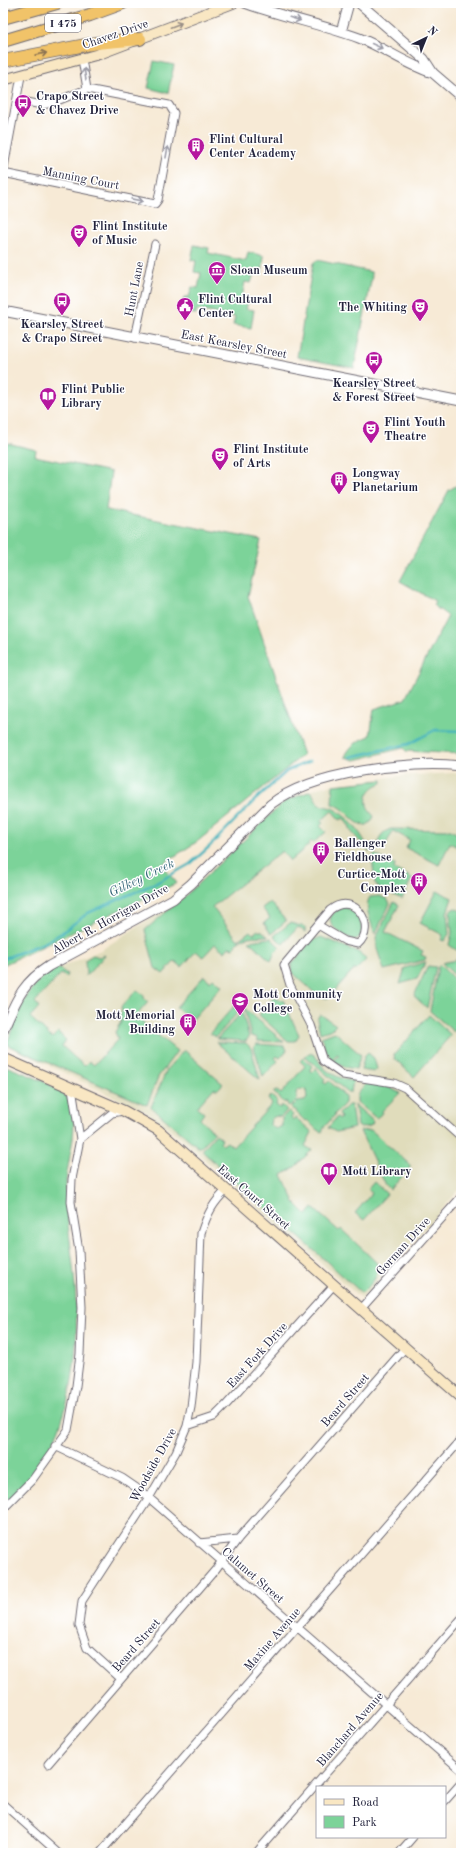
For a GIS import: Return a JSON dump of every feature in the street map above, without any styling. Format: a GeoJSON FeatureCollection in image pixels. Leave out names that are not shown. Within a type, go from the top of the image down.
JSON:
{"type":"FeatureCollection","features":[{"type":"Feature","properties":{"kind":"highway","name":"I 475"},"geometry":{"type":"LineString","coordinates":[[3,18],[57,3]]}},
{"type":"Feature","properties":{"kind":"highway","name":"I 475"},"geometry":{"type":"LineString","coordinates":[[3,40],[78,19],[123,3]]}},
{"type":"Feature","properties":{"kind":"highway"},"geometry":{"type":"LineString","coordinates":[[3,61],[96,43],[140,39]]}},
{"type":"Feature","properties":{"kind":"main road","name":"Chavez Drive"},"geometry":{"type":"LineString","coordinates":[[3,80],[82,59],[140,39],[233,3]]}},
{"type":"Feature","properties":{"kind":"main road","name":"East Court Street"},"geometry":{"type":"LineString","coordinates":[[3,1058],[124,1111],[158,1130],[461,1397]]}},
{"type":"Feature","properties":{"kind":"street"},"geometry":{"type":"LineString","coordinates":[[245,3],[340,32],[374,45],[417,68],[433,73]]}},
{"type":"Feature","properties":{"kind":"street"},"geometry":{"type":"LineString","coordinates":[[340,32],[349,3]]}},
{"type":"Feature","properties":{"kind":"street"},"geometry":{"type":"LineString","coordinates":[[359,3],[424,59],[433,73],[461,96]]}},
{"type":"Feature","properties":{"kind":"street"},"geometry":{"type":"LineString","coordinates":[[17,100],[42,105],[52,103],[87,89],[82,59]]}},
{"type":"Feature","properties":{"kind":"street"},"geometry":{"type":"LineString","coordinates":[[3,173],[21,76]]}},
{"type":"Feature","properties":{"kind":"street","name":"Manning Court"},"geometry":{"type":"LineString","coordinates":[[3,173],[155,204],[158,200],[174,113],[169,106],[87,89]]}},
{"type":"Feature","properties":{"kind":"street","name":"Hunt Lane"},"geometry":{"type":"LineString","coordinates":[[135,338],[155,244]]}},
{"type":"Feature","properties":{"kind":"street","name":"East Kearsley Street"},"geometry":{"type":"LineString","coordinates":[[3,312],[461,401]]}},
{"type":"Feature","properties":{"kind":"street","name":"Albert R. Horrigan Drive"},"geometry":{"type":"LineString","coordinates":[[3,1030],[23,988],[34,976],[54,963],[173,899],[191,884],[271,804],[285,795],[322,780],[385,767],[440,764],[461,766]]}},
{"type":"Feature","properties":{"kind":"street"},"geometry":{"type":"LineString","coordinates":[[318,925],[345,941],[358,944],[364,938],[366,930],[361,914],[356,906],[345,903],[337,905],[330,910],[284,965],[290,985],[311,1025],[323,1061],[343,1075],[394,1083],[405,1088],[461,1138]]}},
{"type":"Feature","properties":{"kind":"street"},"geometry":{"type":"LineString","coordinates":[[3,1509],[33,1479],[55,1446],[68,1430],[80,1354],[82,1307],[79,1251],[71,1202],[72,1180],[80,1139],[72,1088]]}},
{"type":"Feature","properties":{"kind":"street"},"geometry":{"type":"LineString","coordinates":[[80,1139],[112,1113],[124,1111]]}},
{"type":"Feature","properties":{"kind":"street","name":"Woodside Drive"},"geometry":{"type":"LineString","coordinates":[[121,1680],[87,1648],[79,1625],[82,1601],[149,1498],[176,1452],[187,1426],[191,1407],[196,1362],[201,1233],[208,1212],[218,1198],[227,1190]]}},
{"type":"Feature","properties":{"kind":"street","name":"Gorman Drive"},"geometry":{"type":"LineString","coordinates":[[361,1309],[461,1197]]}},
{"type":"Feature","properties":{"kind":"street","name":"East Fork Drive"},"geometry":{"type":"LineString","coordinates":[[187,1426],[214,1417],[334,1285]]}},
{"type":"Feature","properties":{"kind":"street","name":"Beard Street"},"geometry":{"type":"LineString","coordinates":[[48,1764],[216,1569],[238,1539],[405,1348]]}},
{"type":"Feature","properties":{"kind":"street","name":"Maxine Avenue"},"geometry":{"type":"LineString","coordinates":[[100,1853],[461,1440]]}},
{"type":"Feature","properties":{"kind":"street","name":"Calumet Street"},"geometry":{"type":"LineString","coordinates":[[55,1446],[122,1478],[149,1498],[461,1770]]}},
{"type":"Feature","properties":{"kind":"street"},"geometry":{"type":"LineString","coordinates":[[199,1543],[238,1539]]}},
{"type":"Feature","properties":{"kind":"street","name":"Blanchard Avenue"},"geometry":{"type":"LineString","coordinates":[[256,1853],[461,1620]]}},
{"type":"Feature","properties":{"kind":"street"},"geometry":{"type":"LineString","coordinates":[[446,1800],[461,1783]]}},
{"type":"Feature","properties":{"kind":"street"},"geometry":{"type":"LineString","coordinates":[[3,1804],[58,1853]]}},
{"type":"Feature","properties":{"kind":"street"},"geometry":{"type":"LineString","coordinates":[[400,1853],[413,1838]]}},
{"type":"Feature","properties":{"kind":"shaded area","name":"Mott Community College"},"geometry":{"type":"Polygon","coordinates":[[[455,773],[461,776],[461,1188],[362,1299],[176,1134],[148,1113],[10,1047],[8,1040],[51,972],[101,950],[185,896],[285,801],[320,787],[399,776],[455,773]]]}},
{"type":"Feature","properties":{"kind":"green space"},"geometry":{"type":"Polygon","coordinates":[[[154,61],[174,65],[168,93],[148,88],[154,61]]]}},
{"type":"Feature","properties":{"kind":"green space"},"geometry":{"type":"Polygon","coordinates":[[[194,245],[209,248],[208,253],[246,261],[248,252],[264,256],[262,274],[254,273],[251,283],[245,282],[242,297],[249,298],[246,309],[254,310],[251,328],[233,325],[235,317],[197,310],[196,314],[181,312],[184,297],[189,297],[192,287],[198,288],[201,273],[194,272],[196,261],[191,260],[194,245]]]}},
{"type":"Feature","properties":{"kind":"green space"},"geometry":{"type":"Polygon","coordinates":[[[317,260],[371,272],[372,276],[354,368],[297,357],[313,263],[317,260]]]}},
{"type":"Feature","properties":{"kind":"green space"},"geometry":{"type":"Polygon","coordinates":[[[3,442],[36,450],[35,456],[111,472],[106,510],[261,540],[248,596],[303,755],[198,841],[161,865],[177,883],[3,965],[3,442]]]}},
{"type":"Feature","properties":{"kind":"green space"},"geometry":{"type":"Polygon","coordinates":[[[461,483],[461,754],[406,751],[403,748],[355,760],[345,757],[355,744],[370,736],[374,709],[405,699],[448,616],[433,605],[435,601],[400,581],[449,490],[461,483]]]}},
{"type":"Feature","properties":{"kind":"green space"},"geometry":{"type":"Polygon","coordinates":[[[382,780],[382,783],[372,789],[367,797],[368,806],[374,816],[372,821],[367,825],[357,823],[342,809],[332,804],[333,785],[382,780]]]}},
{"type":"Feature","properties":{"kind":"green space"},"geometry":{"type":"Polygon","coordinates":[[[311,791],[319,805],[338,811],[355,827],[364,839],[369,852],[350,830],[350,827],[343,818],[340,820],[332,811],[321,821],[323,823],[320,826],[326,832],[313,843],[311,841],[309,843],[310,844],[290,861],[282,851],[212,907],[238,940],[250,931],[253,934],[258,930],[260,932],[261,930],[268,936],[244,938],[240,940],[233,948],[229,947],[225,952],[215,944],[203,957],[196,951],[182,967],[175,961],[163,974],[155,968],[145,930],[185,896],[285,801],[311,791]]]}},
{"type":"Feature","properties":{"kind":"green space"},"geometry":{"type":"Polygon","coordinates":[[[391,829],[451,830],[459,835],[461,841],[458,847],[450,843],[439,865],[406,848],[410,840],[393,831],[384,848],[378,843],[379,838],[386,831],[391,829]]]}},
{"type":"Feature","properties":{"kind":"green space"},"geometry":{"type":"Polygon","coordinates":[[[374,854],[395,865],[394,869],[412,878],[402,899],[380,889],[375,883],[372,858],[374,854]]]}},
{"type":"Feature","properties":{"kind":"green space"},"geometry":{"type":"Polygon","coordinates":[[[437,891],[452,898],[447,913],[449,934],[444,941],[441,940],[443,935],[420,923],[437,891]]]}},
{"type":"Feature","properties":{"kind":"green space"},"geometry":{"type":"Polygon","coordinates":[[[379,896],[387,899],[390,904],[375,934],[367,906],[370,897],[379,896]]]}},
{"type":"Feature","properties":{"kind":"green space"},"geometry":{"type":"Polygon","coordinates":[[[270,902],[286,921],[271,934],[264,923],[270,918],[262,908],[270,902]]]}},
{"type":"Feature","properties":{"kind":"green space"},"geometry":{"type":"Polygon","coordinates":[[[394,902],[399,905],[385,932],[423,951],[421,955],[426,957],[425,960],[384,970],[377,949],[376,937],[394,902]]]}},
{"type":"Feature","properties":{"kind":"green space"},"geometry":{"type":"Polygon","coordinates":[[[344,907],[355,913],[360,922],[362,930],[360,937],[354,940],[336,929],[330,920],[331,916],[336,911],[344,907]]]}},
{"type":"Feature","properties":{"kind":"green space"},"geometry":{"type":"Polygon","coordinates":[[[455,908],[461,911],[461,953],[449,945],[452,933],[450,911],[455,908]]]}},
{"type":"Feature","properties":{"kind":"green space"},"geometry":{"type":"Polygon","coordinates":[[[290,923],[305,927],[305,932],[298,927],[283,944],[274,936],[290,923]]]}},
{"type":"Feature","properties":{"kind":"green space"},"geometry":{"type":"Polygon","coordinates":[[[321,937],[358,952],[367,959],[356,970],[353,970],[328,998],[319,997],[293,973],[291,965],[311,941],[321,937]]]}},
{"type":"Feature","properties":{"kind":"green space"},"geometry":{"type":"Polygon","coordinates":[[[271,938],[280,947],[275,952],[271,961],[249,941],[271,938]]]}},
{"type":"Feature","properties":{"kind":"green space"},"geometry":{"type":"Polygon","coordinates":[[[93,955],[99,957],[105,955],[86,976],[85,960],[93,955]]]}},
{"type":"Feature","properties":{"kind":"green space"},"geometry":{"type":"Polygon","coordinates":[[[461,959],[461,981],[442,963],[461,959]]]}},
{"type":"Feature","properties":{"kind":"green space"},"geometry":{"type":"Polygon","coordinates":[[[426,962],[417,979],[400,984],[405,968],[426,962]]]}},
{"type":"Feature","properties":{"kind":"green space"},"geometry":{"type":"Polygon","coordinates":[[[440,965],[461,986],[461,1024],[454,1032],[430,1011],[438,967],[440,965]]]}},
{"type":"Feature","properties":{"kind":"green space"},"geometry":{"type":"Polygon","coordinates":[[[428,966],[436,967],[427,1008],[414,996],[428,966]]]}},
{"type":"Feature","properties":{"kind":"green space"},"geometry":{"type":"Polygon","coordinates":[[[55,968],[60,969],[67,974],[66,977],[61,974],[35,1002],[39,1007],[30,1017],[52,1038],[58,1032],[66,1040],[62,1046],[84,1066],[89,1061],[94,1065],[118,1039],[115,1032],[121,1022],[121,1007],[137,990],[144,995],[144,998],[148,1002],[138,1014],[144,1020],[142,1022],[177,1051],[158,1077],[147,1105],[7,1045],[20,1009],[25,1000],[37,982],[55,968]]]}},
{"type":"Feature","properties":{"kind":"green space"},"geometry":{"type":"Polygon","coordinates":[[[204,976],[210,981],[213,978],[222,986],[191,1021],[176,1007],[204,976]]]}},
{"type":"Feature","properties":{"kind":"green space"},"geometry":{"type":"Polygon","coordinates":[[[273,998],[283,1000],[299,1035],[295,1041],[288,1041],[259,1015],[273,998]]]}},
{"type":"Feature","properties":{"kind":"green space"},"geometry":{"type":"Polygon","coordinates":[[[236,1004],[241,1009],[216,1037],[210,1033],[236,1004]]]}},
{"type":"Feature","properties":{"kind":"green space"},"geometry":{"type":"Polygon","coordinates":[[[244,1008],[284,1042],[258,1041],[256,1037],[251,1036],[244,1008]]]}},
{"type":"Feature","properties":{"kind":"green space"},"geometry":{"type":"Polygon","coordinates":[[[242,1012],[249,1037],[246,1041],[217,1039],[242,1012]]]}},
{"type":"Feature","properties":{"kind":"green space"},"geometry":{"type":"Polygon","coordinates":[[[320,1014],[336,1025],[332,1029],[320,1033],[317,1019],[320,1014]]]}},
{"type":"Feature","properties":{"kind":"green space"},"geometry":{"type":"Polygon","coordinates":[[[429,1015],[451,1035],[414,1077],[395,1059],[394,1055],[429,1015]]]}},
{"type":"Feature","properties":{"kind":"green space"},"geometry":{"type":"Polygon","coordinates":[[[335,1032],[361,1055],[356,1069],[344,1067],[333,1061],[339,1055],[337,1054],[332,1060],[325,1049],[321,1037],[335,1032]]]}},
{"type":"Feature","properties":{"kind":"green space"},"geometry":{"type":"Polygon","coordinates":[[[216,1042],[246,1043],[251,1048],[260,1080],[216,1042]]]}},
{"type":"Feature","properties":{"kind":"green space"},"geometry":{"type":"Polygon","coordinates":[[[256,1044],[285,1046],[287,1050],[280,1058],[277,1056],[275,1058],[278,1061],[263,1077],[254,1047],[256,1044]]]}},
{"type":"Feature","properties":{"kind":"green space"},"geometry":{"type":"Polygon","coordinates":[[[184,1050],[223,1084],[217,1090],[214,1088],[197,1107],[204,1113],[200,1119],[214,1133],[201,1147],[198,1147],[151,1107],[167,1069],[184,1050]]]}},
{"type":"Feature","properties":{"kind":"green space"},"geometry":{"type":"Polygon","coordinates":[[[309,1053],[314,1055],[330,1073],[353,1081],[351,1092],[347,1092],[305,1056],[309,1053]]]}},
{"type":"Feature","properties":{"kind":"green space"},"geometry":{"type":"Polygon","coordinates":[[[368,1053],[374,1058],[377,1069],[374,1072],[361,1070],[364,1057],[368,1053]]]}},
{"type":"Feature","properties":{"kind":"green space"},"geometry":{"type":"Polygon","coordinates":[[[303,1058],[312,1066],[310,1069],[312,1072],[315,1069],[325,1079],[323,1082],[326,1084],[329,1081],[345,1096],[345,1103],[334,1114],[335,1115],[325,1126],[322,1132],[317,1130],[307,1120],[305,1121],[296,1112],[297,1111],[291,1108],[297,1102],[305,1101],[307,1098],[306,1090],[301,1089],[296,1092],[297,1100],[289,1107],[286,1101],[285,1103],[273,1092],[277,1091],[281,1094],[305,1066],[300,1061],[303,1058]]]}},
{"type":"Feature","properties":{"kind":"green space"},"geometry":{"type":"Polygon","coordinates":[[[3,1065],[56,1088],[67,1098],[72,1108],[74,1130],[67,1175],[66,1201],[77,1325],[74,1368],[65,1411],[58,1432],[38,1469],[26,1484],[3,1507],[3,1065]]]}},
{"type":"Feature","properties":{"kind":"green space"},"geometry":{"type":"Polygon","coordinates":[[[367,1082],[388,1087],[400,1093],[382,1111],[383,1113],[376,1118],[357,1102],[357,1094],[367,1082]]]}},
{"type":"Feature","properties":{"kind":"green space"},"geometry":{"type":"Polygon","coordinates":[[[271,1096],[277,1101],[276,1105],[280,1108],[282,1105],[287,1110],[281,1117],[276,1116],[271,1119],[270,1125],[276,1129],[282,1126],[282,1118],[289,1111],[293,1115],[291,1118],[293,1120],[296,1118],[312,1132],[305,1146],[312,1150],[295,1167],[282,1175],[294,1200],[293,1201],[307,1215],[313,1208],[339,1231],[341,1229],[376,1262],[378,1271],[377,1275],[372,1283],[362,1293],[203,1152],[203,1149],[216,1134],[222,1139],[220,1142],[223,1145],[227,1142],[233,1147],[272,1104],[268,1099],[271,1096]]]}},
{"type":"Feature","properties":{"kind":"green space"},"geometry":{"type":"Polygon","coordinates":[[[348,1105],[351,1105],[354,1128],[336,1132],[328,1128],[337,1117],[340,1119],[341,1117],[339,1114],[348,1105]]]}},
{"type":"Feature","properties":{"kind":"green space"},"geometry":{"type":"Polygon","coordinates":[[[355,1105],[372,1120],[373,1123],[370,1126],[361,1128],[358,1126],[355,1105]]]}},
{"type":"Feature","properties":{"kind":"green space"},"geometry":{"type":"Polygon","coordinates":[[[371,1130],[410,1165],[410,1168],[390,1190],[386,1186],[360,1131],[371,1130]]]}},
{"type":"Feature","properties":{"kind":"green space"},"geometry":{"type":"Polygon","coordinates":[[[374,1182],[387,1194],[364,1220],[355,1213],[372,1193],[368,1189],[374,1182]]]}},
{"type":"Feature","properties":{"kind":"waterway","name":"Gilkey Creek"},"geometry":{"type":"LineString","coordinates":[[350,757],[409,744],[435,730],[461,731]]}},
{"type":"Feature","properties":{"kind":"waterway","name":"Gilkey Creek"},"geometry":{"type":"LineString","coordinates":[[3,959],[44,943],[60,934],[88,913],[158,882],[190,864],[209,847],[255,800],[287,771],[310,761]]}},
{"type":"Feature","properties":{"kind":"place","name":"Crapo Street & Chavez Drive"},"geometry":{"type":"Point","coordinates":[23,118]}},
{"type":"Feature","properties":{"kind":"place","name":"Flint Cultural Center Academy"},"geometry":{"type":"Point","coordinates":[196,161]}},
{"type":"Feature","properties":{"kind":"place","name":"Flint Institute of Music"},"geometry":{"type":"Point","coordinates":[79,248]}},
{"type":"Feature","properties":{"kind":"place","name":"Sloan Museum"},"geometry":{"type":"Point","coordinates":[217,285]}},
{"type":"Feature","properties":{"kind":"place","name":"Kearsley Street & Crapo Street"},"geometry":{"type":"Point","coordinates":[62,316]}},
{"type":"Feature","properties":{"kind":"place","name":"Flint Cultural Center"},"geometry":{"type":"Point","coordinates":[185,321]}},
{"type":"Feature","properties":{"kind":"place","name":"The Whiting"},"geometry":{"type":"Point","coordinates":[420,322]}},
{"type":"Feature","properties":{"kind":"place","name":"Kearsley Street & Forest Street"},"geometry":{"type":"Point","coordinates":[374,375]}},
{"type":"Feature","properties":{"kind":"place","name":"Flint Public Library"},"geometry":{"type":"Point","coordinates":[48,411]}},
{"type":"Feature","properties":{"kind":"place","name":"Flint Youth Theatre"},"geometry":{"type":"Point","coordinates":[371,444]}},
{"type":"Feature","properties":{"kind":"place","name":"Flint Institute of Arts"},"geometry":{"type":"Point","coordinates":[220,471]}},
{"type":"Feature","properties":{"kind":"place","name":"Longway Planetarium"},"geometry":{"type":"Point","coordinates":[339,495]}},
{"type":"Feature","properties":{"kind":"place","name":"Ballenger Fieldhouse"},"geometry":{"type":"Point","coordinates":[321,865]}},
{"type":"Feature","properties":{"kind":"place","name":"Curtice-Mott Complex"},"geometry":{"type":"Point","coordinates":[419,896]}},
{"type":"Feature","properties":{"kind":"place","name":"Mott Community College"},"geometry":{"type":"Point","coordinates":[240,1016]}},
{"type":"Feature","properties":{"kind":"place","name":"Mott Memorial Building"},"geometry":{"type":"Point","coordinates":[188,1037]}},
{"type":"Feature","properties":{"kind":"place","name":"Mott Library"},"geometry":{"type":"Point","coordinates":[329,1186]}}]}
